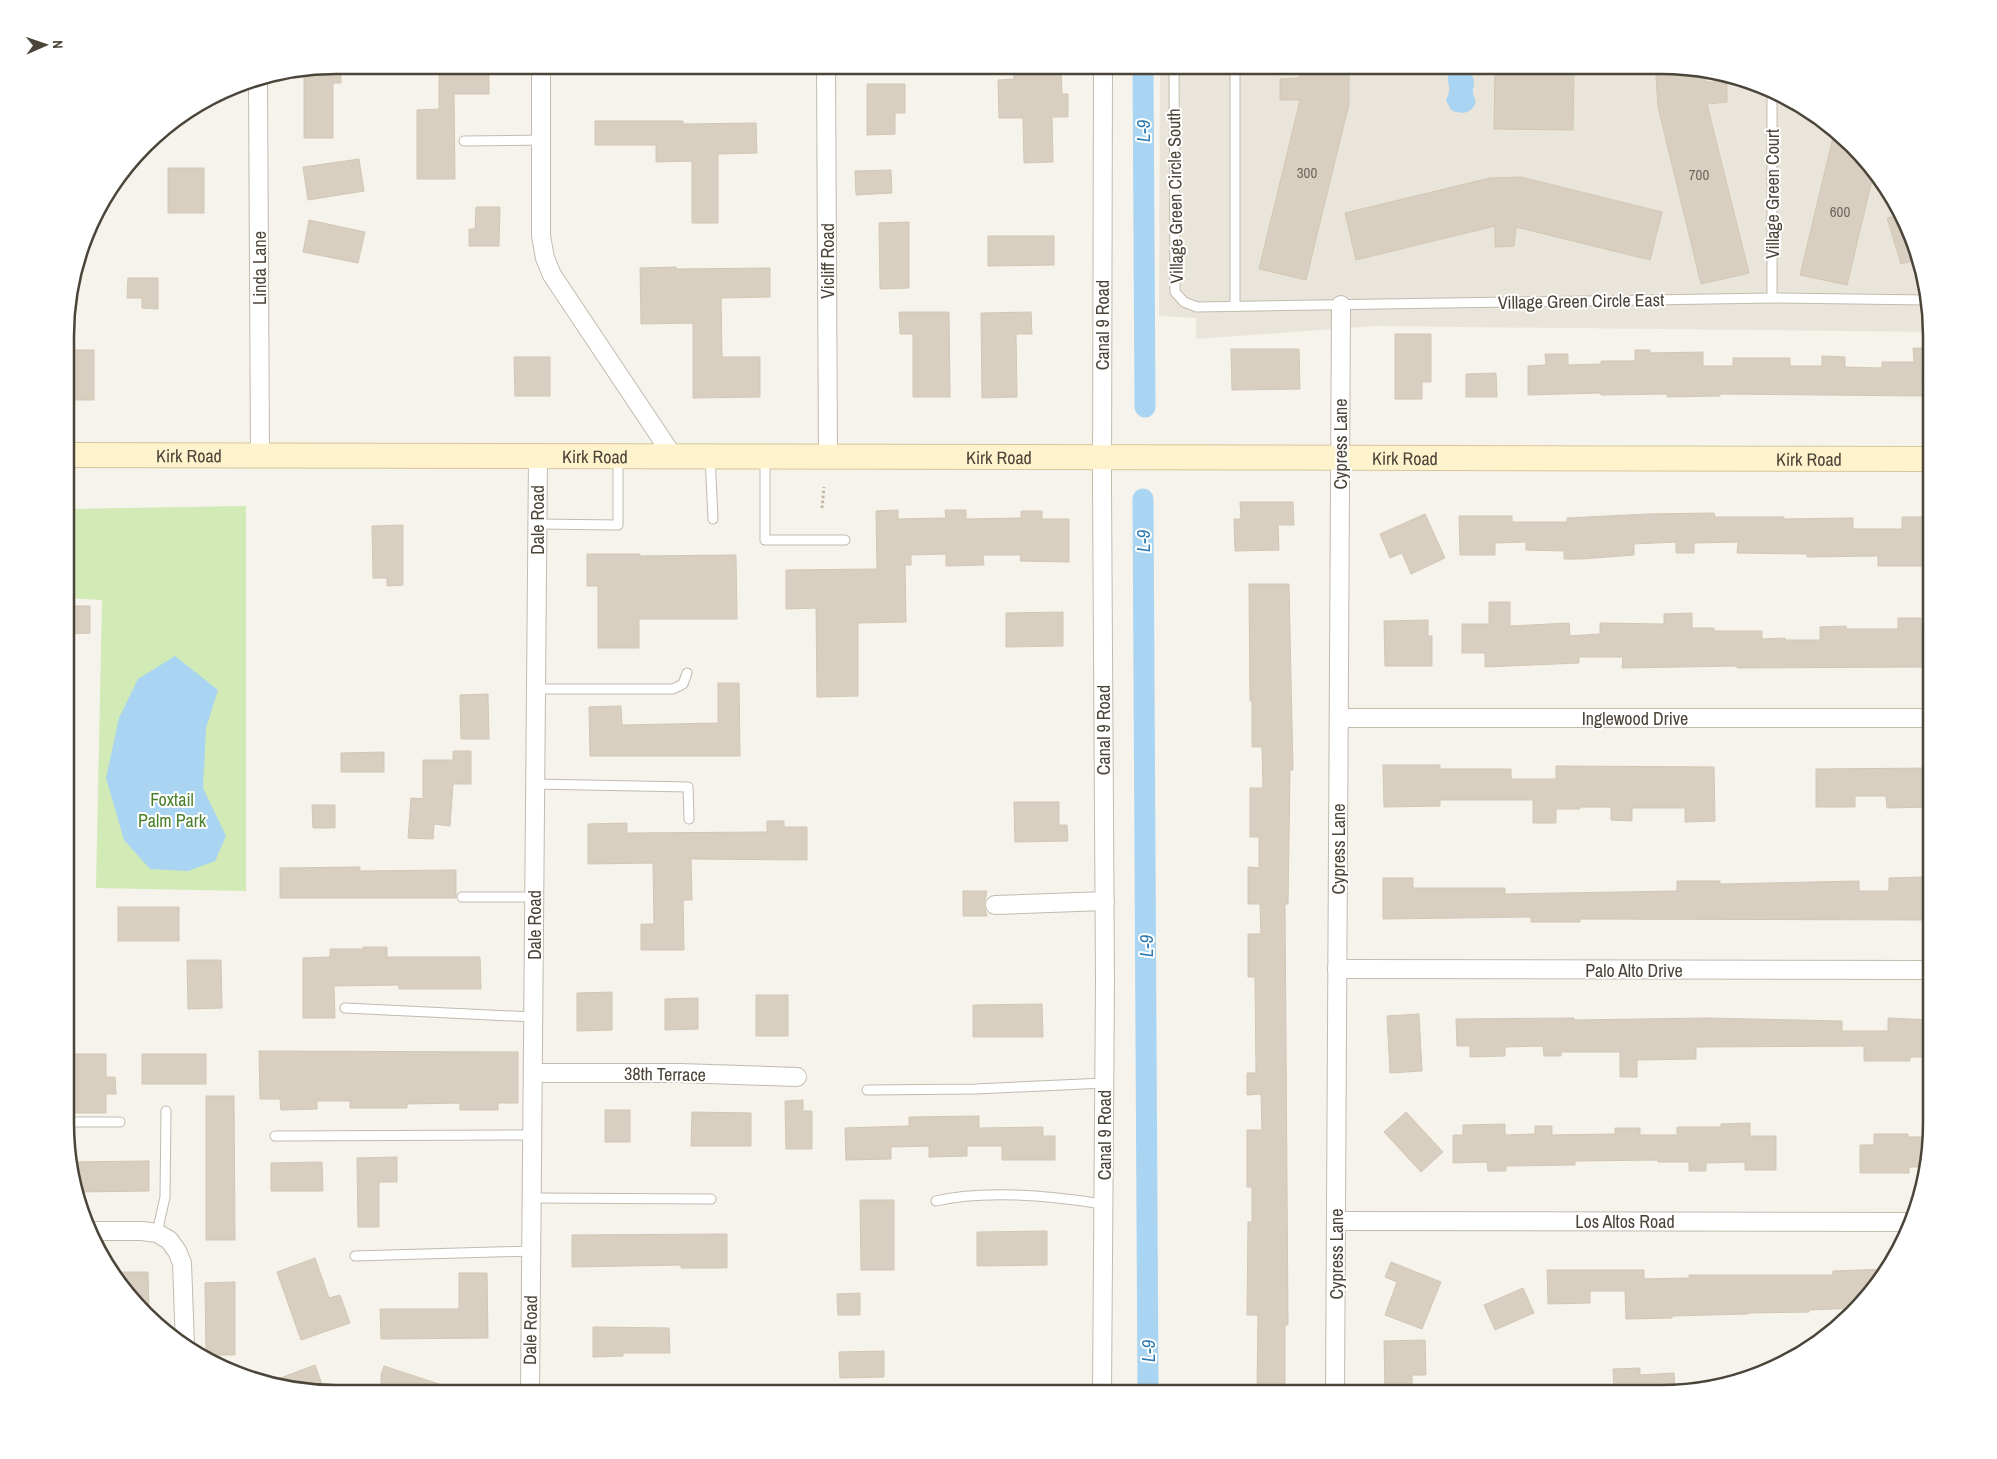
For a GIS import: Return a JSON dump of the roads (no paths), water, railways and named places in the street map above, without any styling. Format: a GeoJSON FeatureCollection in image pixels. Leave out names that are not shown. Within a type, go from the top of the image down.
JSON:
{"type":"FeatureCollection","features":[{"type":"Feature","properties":{"kind":"street"},"geometry":{"type":"LineString","coordinates":[[542,74],[541,236],[545,258],[552,275],[672,456]]}},
{"type":"Feature","properties":{"kind":"street","name":"Vicliff Road"},"geometry":{"type":"LineString","coordinates":[[826,74],[828,456]]}},
{"type":"Feature","properties":{"kind":"street","name":"Canal 9 Road"},"geometry":{"type":"LineString","coordinates":[[1102,1385],[1105,901],[1102,457],[1103,74]]}},
{"type":"Feature","properties":{"kind":"street","name":"Linda Lane"},"geometry":{"type":"LineString","coordinates":[[258,86],[260,455]]}},
{"type":"Feature","properties":{"kind":"street","name":"Cypress Lane"},"geometry":{"type":"LineString","coordinates":[[1336,1385],[1341,304]]}},
{"type":"Feature","properties":{"kind":"street","name":"Kirk Road"},"geometry":{"type":"LineString","coordinates":[[74,455],[1923,459]]}},
{"type":"Feature","properties":{"kind":"street","name":"Dale Road"},"geometry":{"type":"LineString","coordinates":[[530,1385],[538,456]]}},
{"type":"Feature","properties":{"kind":"street","name":"Inglewood Drive"},"geometry":{"type":"LineString","coordinates":[[1339,718],[1923,718]]}},
{"type":"Feature","properties":{"kind":"street"},"geometry":{"type":"LineString","coordinates":[[995,905],[1105,901]]}},
{"type":"Feature","properties":{"kind":"street","name":"Palo Alto Drive"},"geometry":{"type":"LineString","coordinates":[[1338,970],[1923,970]]}},
{"type":"Feature","properties":{"kind":"street","name":"38th Terrace"},"geometry":{"type":"LineString","coordinates":[[533,1073],[680,1073],[797,1076]]}},
{"type":"Feature","properties":{"kind":"street","name":"Los Altos Road"},"geometry":{"type":"LineString","coordinates":[[1336,1221],[1903,1222]]}},
{"type":"Feature","properties":{"kind":"street"},"geometry":{"type":"LineString","coordinates":[[98,1231],[142,1231],[157,1233],[169,1240],[177,1251],[182,1263],[185,1337]]}},
{"type":"Feature","properties":{"kind":"lane","name":"Village Green Circle South"},"geometry":{"type":"LineString","coordinates":[[1174,74],[1175,292],[1184,302],[1197,307],[1235,306]]}},
{"type":"Feature","properties":{"kind":"lane"},"geometry":{"type":"LineString","coordinates":[[1235,74],[1235,306]]}},
{"type":"Feature","properties":{"kind":"lane","name":"Village Green Court"},"geometry":{"type":"LineString","coordinates":[[1772,99],[1772,298]]}},
{"type":"Feature","properties":{"kind":"lane"},"geometry":{"type":"LineString","coordinates":[[464,141],[541,140]]}},
{"type":"Feature","properties":{"kind":"lane","name":"Village Green Circle East"},"geometry":{"type":"LineString","coordinates":[[1235,306],[1772,298],[1921,300]]}},
{"type":"Feature","properties":{"kind":"lane"},"geometry":{"type":"LineString","coordinates":[[537,524],[618,525],[618,456]]}},
{"type":"Feature","properties":{"kind":"lane"},"geometry":{"type":"LineString","coordinates":[[710,456],[713,519]]}},
{"type":"Feature","properties":{"kind":"lane"},"geometry":{"type":"LineString","coordinates":[[765,456],[765,540],[845,540]]}},
{"type":"Feature","properties":{"kind":"lane"},"geometry":{"type":"LineString","coordinates":[[536,689],[672,689],[683,684],[687,673]]}},
{"type":"Feature","properties":{"kind":"lane"},"geometry":{"type":"LineString","coordinates":[[535,784],[688,787],[689,819]]}},
{"type":"Feature","properties":{"kind":"lane"},"geometry":{"type":"LineString","coordinates":[[462,897],[534,897]]}},
{"type":"Feature","properties":{"kind":"lane"},"geometry":{"type":"LineString","coordinates":[[345,1008],[533,1017]]}},
{"type":"Feature","properties":{"kind":"lane"},"geometry":{"type":"LineString","coordinates":[[867,1090],[976,1089],[1104,1083]]}},
{"type":"Feature","properties":{"kind":"lane"},"geometry":{"type":"LineString","coordinates":[[157,1233],[165,1197],[166,1111]]}},
{"type":"Feature","properties":{"kind":"lane"},"geometry":{"type":"LineString","coordinates":[[74,1122],[120,1122]]}},
{"type":"Feature","properties":{"kind":"lane"},"geometry":{"type":"LineString","coordinates":[[275,1136],[532,1135]]}},
{"type":"Feature","properties":{"kind":"lane"},"geometry":{"type":"LineString","coordinates":[[936,1201],[979,1196],[1041,1196],[1103,1204]]}},
{"type":"Feature","properties":{"kind":"lane"},"geometry":{"type":"LineString","coordinates":[[532,1198],[711,1198]]}},
{"type":"Feature","properties":{"kind":"lane"},"geometry":{"type":"LineString","coordinates":[[355,1256],[531,1251]]}},
{"type":"Feature","properties":{"kind":"water"},"geometry":{"type":"Polygon","coordinates":[[[1448,75],[1472,75],[1475,103],[1468,112],[1451,110],[1446,100],[1449,92],[1448,75]]]}},
{"type":"Feature","properties":{"kind":"water"},"geometry":{"type":"Polygon","coordinates":[[[175,656],[218,690],[206,728],[203,788],[226,836],[215,861],[188,871],[150,869],[124,840],[106,778],[119,718],[138,679],[175,656]]]}},
{"type":"Feature","properties":{"kind":"waterway","name":"L-9"},"geometry":{"type":"LineString","coordinates":[[1143,74],[1145,407]]}},
{"type":"Feature","properties":{"kind":"waterway","name":"L-9"},"geometry":{"type":"LineString","coordinates":[[1143,499],[1148,1385]]}},
{"type":"Feature","properties":{"kind":"park label","name":"Foxtail Palm Park"},"geometry":{"type":"Point","coordinates":[172,810]}}]}
